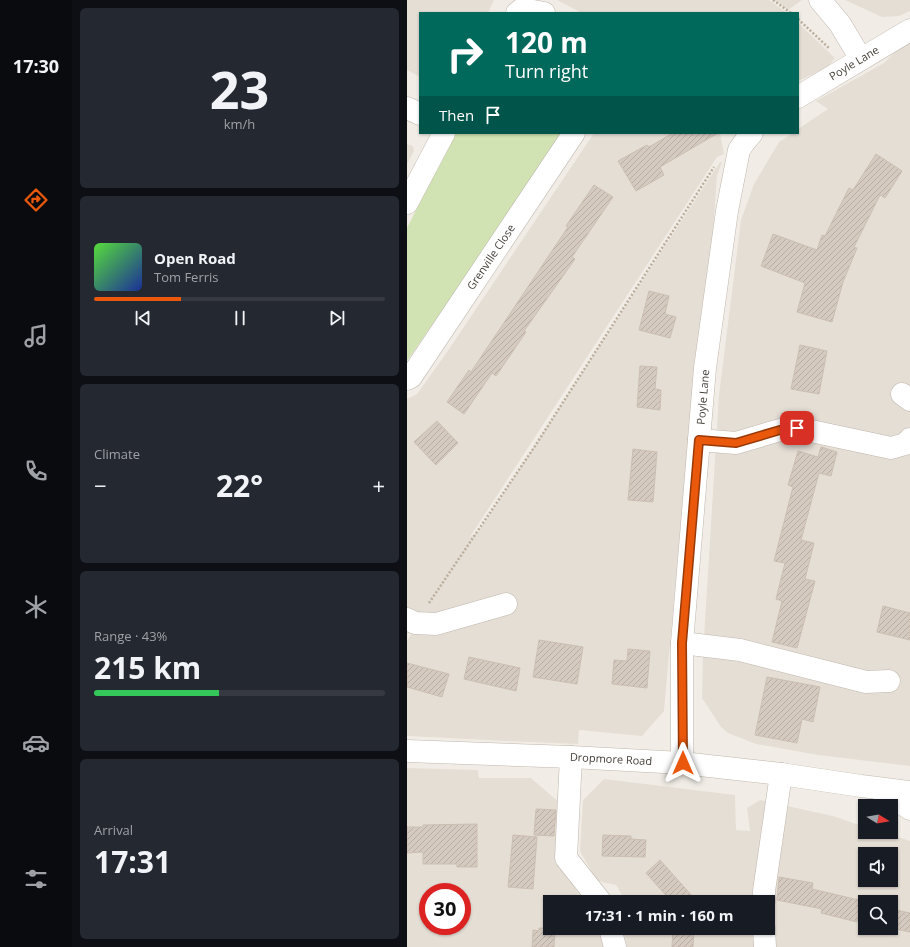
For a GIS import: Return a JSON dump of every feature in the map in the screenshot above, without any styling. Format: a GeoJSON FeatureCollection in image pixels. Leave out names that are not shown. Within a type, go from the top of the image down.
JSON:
{"type":"FeatureCollection","features":[{"type":"Feature","properties":{"kind":"street"},"geometry":{"type":"LineString","coordinates":[[820,0],[840,24],[861,59]]}},
{"type":"Feature","properties":{"kind":"street"},"geometry":{"type":"LineString","coordinates":[[520,7],[540,12]]}},
{"type":"Feature","properties":{"kind":"street","name":"Poyle Lane"},"geometry":{"type":"LineString","coordinates":[[799,96],[910,30]]}},
{"type":"Feature","properties":{"kind":"street"},"geometry":{"type":"LineString","coordinates":[[407,108],[419,114]]}},
{"type":"Feature","properties":{"kind":"street"},"geometry":{"type":"LineString","coordinates":[[407,203],[443,134]]}},
{"type":"Feature","properties":{"kind":"street","name":"Grenville Close"},"geometry":{"type":"LineString","coordinates":[[407,379],[411,377],[573,134]]}},
{"type":"Feature","properties":{"kind":"street","name":"Poyle Lane"},"geometry":{"type":"LineString","coordinates":[[683,763],[682,643],[705,368],[727,211],[739,150],[746,135]]}},
{"type":"Feature","properties":{"kind":"street"},"geometry":{"type":"LineString","coordinates":[[699,440],[736,443],[780,430],[797,428],[891,448],[905,444],[910,439]]}},
{"type":"Feature","properties":{"kind":"street"},"geometry":{"type":"LineString","coordinates":[[411,621],[436,624],[506,604]]}},
{"type":"Feature","properties":{"kind":"street"},"geometry":{"type":"LineString","coordinates":[[682,643],[740,650],[867,682],[889,681]]}},
{"type":"Feature","properties":{"kind":"street","name":"Dropmore Road"},"geometry":{"type":"LineString","coordinates":[[407,750],[683,763],[781,774],[910,792]]}},
{"type":"Feature","properties":{"kind":"street"},"geometry":{"type":"LineString","coordinates":[[571,757],[566,858],[595,895]]}},
{"type":"Feature","properties":{"kind":"street"},"geometry":{"type":"LineString","coordinates":[[764,895],[781,774]]}},
{"type":"Feature","properties":{"kind":"street"},"geometry":{"type":"LineString","coordinates":[[880,789],[910,810]]}},
{"type":"Feature","properties":{"kind":"street"},"geometry":{"type":"LineString","coordinates":[[612,935],[615,947]]}},
{"type":"Feature","properties":{"kind":"street"},"geometry":{"type":"LineString","coordinates":[[764,935],[765,947]]}},
{"type":"Feature","properties":{"kind":"path"},"geometry":{"type":"LineString","coordinates":[[773,0],[790,12]]}},
{"type":"Feature","properties":{"kind":"path"},"geometry":{"type":"LineString","coordinates":[[799,20],[832,51]]}},
{"type":"Feature","properties":{"kind":"path"},"geometry":{"type":"LineString","coordinates":[[411,621],[535,446],[715,165]]}},
{"type":"Feature","properties":{"kind":"shaded area"},"geometry":{"type":"Polygon","coordinates":[[[407,0],[494,0],[488,12],[419,12],[419,76],[407,70],[407,0]]]}},
{"type":"Feature","properties":{"kind":"shaded area"},"geometry":{"type":"Polygon","coordinates":[[[557,0],[769,0],[786,12],[580,12],[557,0]]]}},
{"type":"Feature","properties":{"kind":"shaded area"},"geometry":{"type":"Polygon","coordinates":[[[774,0],[802,0],[788,10],[774,0]]]}},
{"type":"Feature","properties":{"kind":"shaded area"},"geometry":{"type":"Polygon","coordinates":[[[845,0],[910,0],[910,11],[899,16],[882,17],[845,0]]]}},
{"type":"Feature","properties":{"kind":"shaded area"},"geometry":{"type":"Polygon","coordinates":[[[799,24],[835,58],[827,68],[799,81],[799,24]]]}},
{"type":"Feature","properties":{"kind":"shaded area"},"geometry":{"type":"Polygon","coordinates":[[[910,37],[910,766],[818,755],[756,744],[728,733],[721,727],[702,698],[703,653],[719,395],[741,220],[754,184],[779,142],[791,134],[799,134],[799,128],[828,109],[816,101],[884,63],[910,37]]]}},
{"type":"Feature","properties":{"kind":"shaded area"},"geometry":{"type":"Polygon","coordinates":[[[593,134],[720,134],[724,154],[717,157],[470,537],[479,531],[720,162],[722,162],[717,176],[709,288],[696,353],[664,711],[642,736],[579,730],[578,744],[407,736],[407,641],[413,631],[407,634],[407,399],[417,394],[447,352],[593,134]]]}},
{"type":"Feature","properties":{"kind":"shaded area"},"geometry":{"type":"Polygon","coordinates":[[[407,144],[413,146],[414,151],[407,164],[407,144]]]}},
{"type":"Feature","properties":{"kind":"shaded area"},"geometry":{"type":"Polygon","coordinates":[[[407,768],[478,770],[479,778],[531,778],[561,804],[561,867],[579,895],[543,895],[543,935],[602,935],[606,947],[407,947],[407,768]]]}},
{"type":"Feature","properties":{"kind":"shaded area"},"geometry":{"type":"Polygon","coordinates":[[[604,779],[735,795],[736,830],[750,831],[747,808],[760,800],[833,816],[858,825],[858,839],[898,839],[898,837],[910,841],[910,947],[627,947],[624,935],[775,935],[775,895],[622,895],[616,885],[597,881],[580,851],[583,800],[604,779]]]}},
{"type":"Feature","properties":{"kind":"green space"},"geometry":{"type":"Polygon","coordinates":[[[454,134],[564,134],[407,361],[407,228],[454,134]]]}},
{"type":"Feature","properties":{"kind":"building"},"geometry":{"type":"Polygon","coordinates":[[[671,134],[716,134],[660,167],[664,175],[636,191],[618,161],[647,145],[649,147],[671,134]]]}},
{"type":"Feature","properties":{"kind":"building"},"geometry":{"type":"Polygon","coordinates":[[[876,154],[902,171],[885,198],[880,195],[854,247],[857,248],[843,282],[832,322],[797,312],[805,283],[761,266],[773,234],[817,250],[822,235],[825,236],[849,188],[853,190],[876,154]]]}},
{"type":"Feature","properties":{"kind":"building"},"geometry":{"type":"Polygon","coordinates":[[[594,185],[613,197],[572,257],[575,259],[524,331],[526,332],[496,376],[492,373],[464,414],[447,402],[469,370],[471,372],[568,227],[566,226],[594,185]]]}},
{"type":"Feature","properties":{"kind":"building"},"geometry":{"type":"Polygon","coordinates":[[[649,291],[669,296],[665,314],[676,317],[670,338],[639,330],[649,291]]]}},
{"type":"Feature","properties":{"kind":"building"},"geometry":{"type":"Polygon","coordinates":[[[800,345],[827,351],[819,394],[791,389],[800,345]]]}},
{"type":"Feature","properties":{"kind":"building"},"geometry":{"type":"Polygon","coordinates":[[[640,366],[657,367],[655,389],[661,390],[660,410],[637,407],[640,366]]]}},
{"type":"Feature","properties":{"kind":"building"},"geometry":{"type":"Polygon","coordinates":[[[437,421],[458,443],[436,465],[414,442],[437,421]]]}},
{"type":"Feature","properties":{"kind":"building"},"geometry":{"type":"Polygon","coordinates":[[[821,447],[837,452],[831,476],[819,473],[801,540],[814,543],[805,579],[815,581],[797,648],[772,642],[782,601],[776,599],[785,563],[774,561],[793,487],[788,485],[798,451],[818,457],[821,447]]]}},
{"type":"Feature","properties":{"kind":"building"},"geometry":{"type":"Polygon","coordinates":[[[633,449],[657,452],[653,502],[628,500],[633,449]]]}},
{"type":"Feature","properties":{"kind":"building"},"geometry":{"type":"Polygon","coordinates":[[[883,606],[910,613],[910,640],[877,632],[883,606]]]}},
{"type":"Feature","properties":{"kind":"building"},"geometry":{"type":"Polygon","coordinates":[[[539,640],[583,647],[577,684],[533,677],[539,640]]]}},
{"type":"Feature","properties":{"kind":"building"},"geometry":{"type":"Polygon","coordinates":[[[628,649],[650,651],[647,688],[612,684],[614,660],[627,661],[628,649]]]}},
{"type":"Feature","properties":{"kind":"building"},"geometry":{"type":"Polygon","coordinates":[[[469,657],[520,668],[516,691],[464,679],[469,657]]]}},
{"type":"Feature","properties":{"kind":"building"},"geometry":{"type":"Polygon","coordinates":[[[407,663],[449,674],[442,697],[407,687],[407,663]]]}},
{"type":"Feature","properties":{"kind":"building"},"geometry":{"type":"Polygon","coordinates":[[[767,677],[820,687],[813,722],[802,719],[797,743],[755,735],[767,677]]]}},
{"type":"Feature","properties":{"kind":"building"},"geometry":{"type":"Polygon","coordinates":[[[536,809],[556,810],[554,836],[534,835],[536,809]]]}},
{"type":"Feature","properties":{"kind":"building"},"geometry":{"type":"Polygon","coordinates":[[[477,824],[477,867],[457,867],[457,864],[423,864],[423,852],[407,853],[407,827],[423,827],[423,825],[477,824]]]}},
{"type":"Feature","properties":{"kind":"building"},"geometry":{"type":"Polygon","coordinates":[[[513,835],[537,837],[533,889],[508,887],[513,835]]]}},
{"type":"Feature","properties":{"kind":"building"},"geometry":{"type":"Polygon","coordinates":[[[603,835],[631,836],[631,839],[646,840],[645,857],[602,856],[603,835]]]}},
{"type":"Feature","properties":{"kind":"building"},"geometry":{"type":"Polygon","coordinates":[[[660,860],[691,895],[666,895],[646,873],[660,860]]]}},
{"type":"Feature","properties":{"kind":"building"},"geometry":{"type":"Polygon","coordinates":[[[779,877],[813,883],[812,889],[858,900],[858,918],[857,922],[821,913],[822,909],[777,900],[779,877]]]}},
{"type":"Feature","properties":{"kind":"building"},"geometry":{"type":"Polygon","coordinates":[[[898,910],[910,913],[910,932],[898,929],[898,910]]]}},
{"type":"Feature","properties":{"kind":"building"},"geometry":{"type":"Polygon","coordinates":[[[539,928],[543,928],[543,935],[555,935],[554,947],[532,947],[533,930],[539,931],[539,928]]]}},
{"type":"Feature","properties":{"kind":"building"},"geometry":{"type":"Polygon","coordinates":[[[673,935],[694,935],[693,947],[672,947],[673,935]]]}},
{"type":"Feature","properties":{"kind":"route"},"geometry":{"type":"LineString","coordinates":[[683,763],[682,643],[699,440],[736,443],[780,430],[797,428]]}}]}
